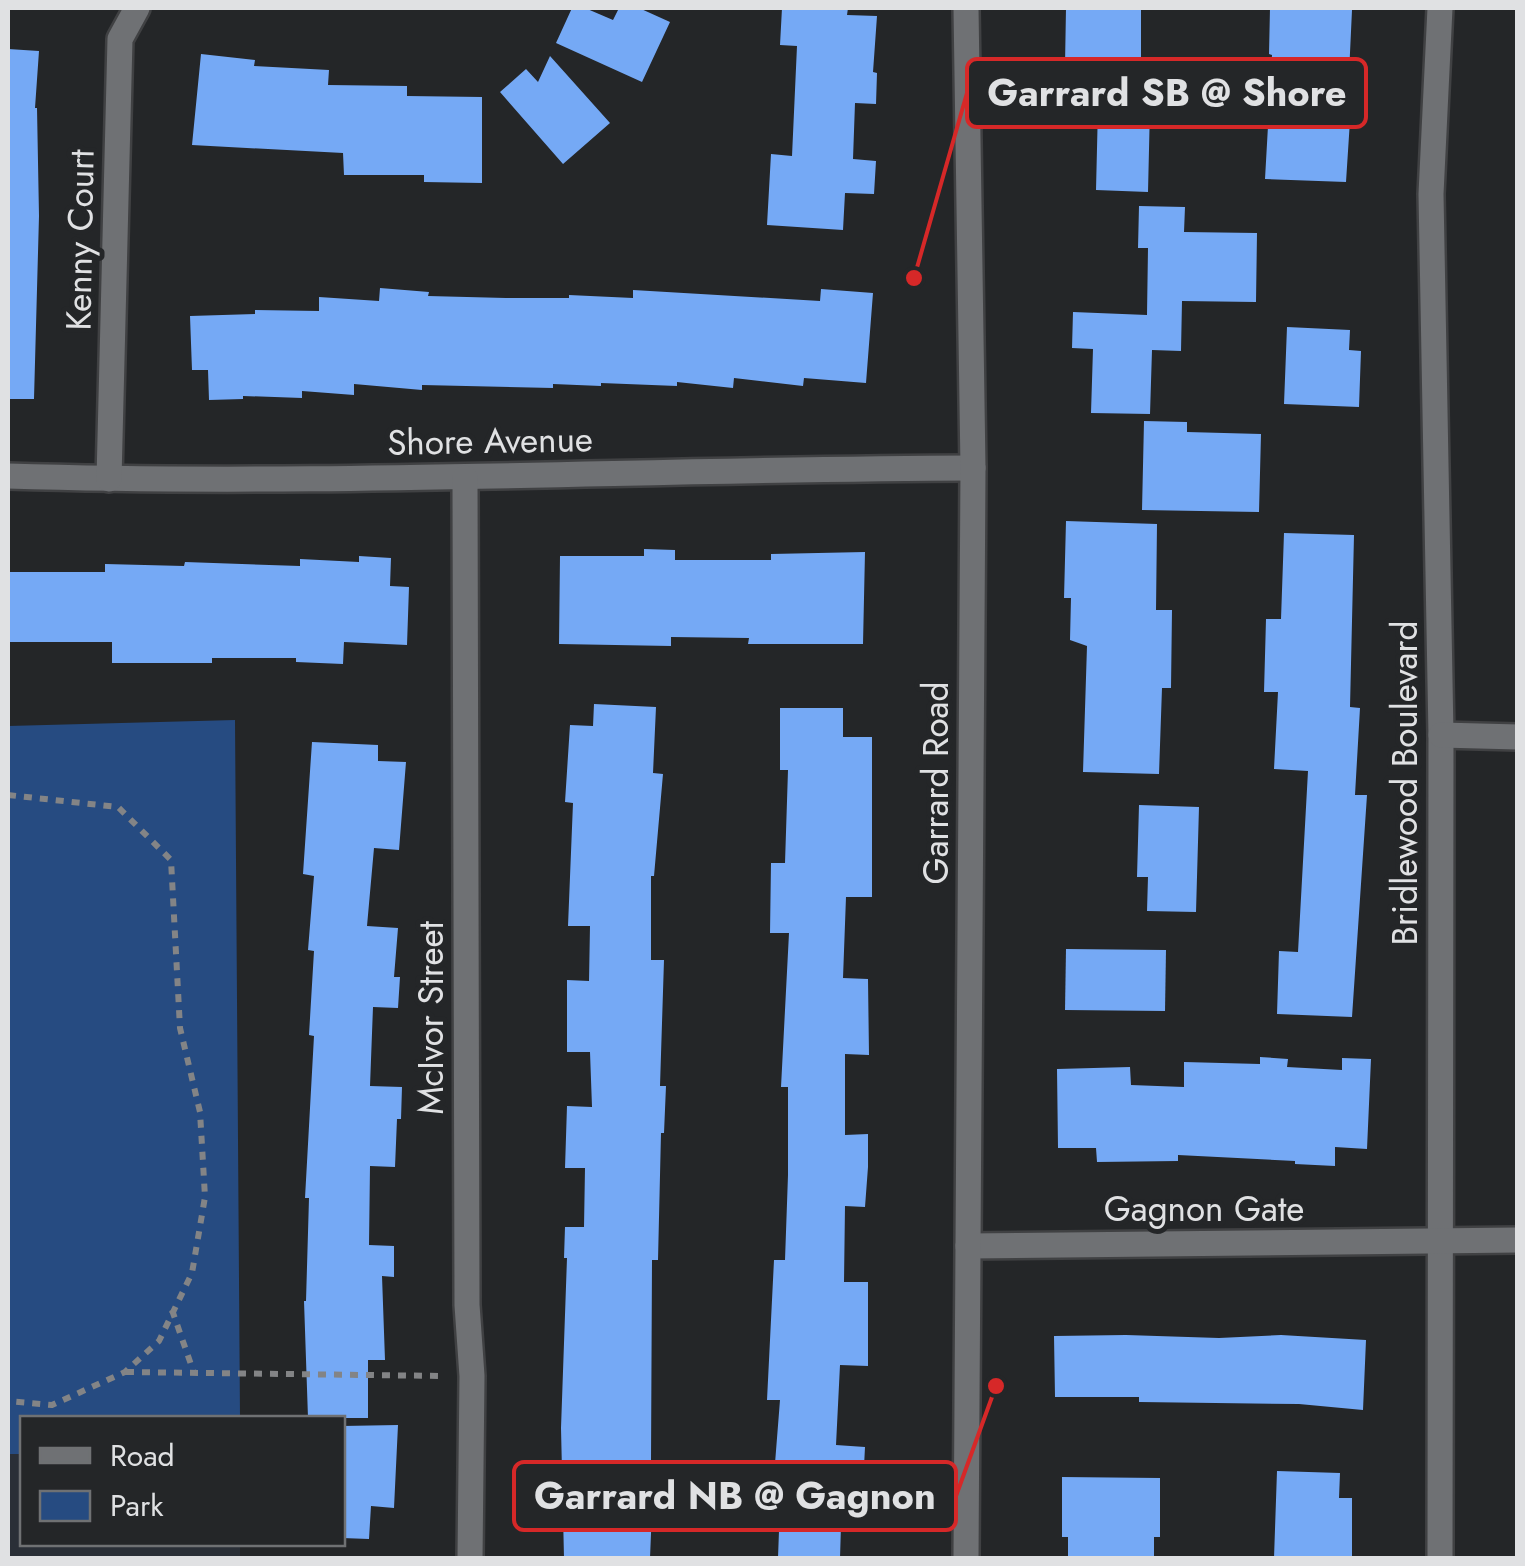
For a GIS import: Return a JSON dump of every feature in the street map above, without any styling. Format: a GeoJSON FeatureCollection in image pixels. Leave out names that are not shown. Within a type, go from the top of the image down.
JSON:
{"type":"FeatureCollection","features":[{"type":"Feature","properties":{"kind":"street","name":"Kenny Court"},"geometry":{"type":"LineString","coordinates":[[109,480],[120,39],[137,8]]}},
{"type":"Feature","properties":{"kind":"street","name":"Garrard Road"},"geometry":{"type":"LineString","coordinates":[[966,8],[973,468],[966,1558]]}},
{"type":"Feature","properties":{"kind":"street","name":"Bridlewood Boulevard"},"geometry":{"type":"LineString","coordinates":[[1440,8],[1431,194],[1441,735],[1440,1558]]}},
{"type":"Feature","properties":{"kind":"street","name":"Shore Avenue"},"geometry":{"type":"LineString","coordinates":[[8,476],[109,480],[465,478],[973,468]]}},
{"type":"Feature","properties":{"kind":"street","name":"McIvor Street"},"geometry":{"type":"LineString","coordinates":[[465,478],[470,1558]]}},
{"type":"Feature","properties":{"kind":"street"},"geometry":{"type":"LineString","coordinates":[[1441,735],[1518,737]]}},
{"type":"Feature","properties":{"kind":"street","name":"Gagnon Gate"},"geometry":{"type":"LineString","coordinates":[[968,1246],[1518,1240]]}},
{"type":"Feature","properties":{"kind":"path"},"geometry":{"type":"LineString","coordinates":[[8,795],[118,808],[171,860],[180,1028],[200,1112],[205,1197],[192,1273],[158,1341],[125,1372],[52,1406],[8,1401]]}},
{"type":"Feature","properties":{"kind":"path"},"geometry":{"type":"LineString","coordinates":[[172,1308],[194,1373]]}},
{"type":"Feature","properties":{"kind":"path"},"geometry":{"type":"LineString","coordinates":[[125,1372],[472,1376]]}},
{"type":"Feature","properties":{"kind":"shaded area"},"geometry":{"type":"Polygon","coordinates":[[[8,1454],[20,1454],[20,1546],[240,1546],[240,1558],[8,1558],[8,1454]]]}},
{"type":"Feature","properties":{"kind":"green space"},"geometry":{"type":"Polygon","coordinates":[[[235,720],[240,1416],[20,1416],[20,1454],[8,1454],[8,726],[235,720]]]}},
{"type":"Feature","properties":{"kind":"building"},"geometry":{"type":"Polygon","coordinates":[[[572,8],[585,8],[613,20],[619,8],[639,8],[670,22],[642,82],[556,43],[572,8]]]}},
{"type":"Feature","properties":{"kind":"building"},"geometry":{"type":"Polygon","coordinates":[[[782,8],[848,8],[847,15],[877,16],[873,72],[877,73],[876,104],[855,103],[853,159],[876,161],[874,194],[845,193],[843,230],[767,225],[771,154],[792,156],[797,46],[780,45],[782,8]]]}},
{"type":"Feature","properties":{"kind":"building"},"geometry":{"type":"Polygon","coordinates":[[[1066,8],[1141,8],[1141,107],[1150,107],[1148,192],[1096,190],[1099,65],[1065,65],[1066,8]]]}},
{"type":"Feature","properties":{"kind":"building"},"geometry":{"type":"Polygon","coordinates":[[[1270,8],[1352,10],[1349,74],[1353,74],[1346,182],[1265,179],[1272,55],[1270,8]]]}},
{"type":"Feature","properties":{"kind":"building"},"geometry":{"type":"Polygon","coordinates":[[[8,49],[39,51],[35,108],[39,216],[34,399],[8,399],[8,49]]]}},
{"type":"Feature","properties":{"kind":"building"},"geometry":{"type":"Polygon","coordinates":[[[201,54],[255,60],[254,66],[329,70],[328,85],[407,86],[407,96],[482,97],[482,183],[424,182],[424,175],[344,175],[343,153],[192,145],[201,54]]]}},
{"type":"Feature","properties":{"kind":"building"},"geometry":{"type":"Polygon","coordinates":[[[550,56],[610,123],[563,164],[500,92],[526,69],[538,82],[550,56]]]}},
{"type":"Feature","properties":{"kind":"building"},"geometry":{"type":"Polygon","coordinates":[[[1139,206],[1185,207],[1184,232],[1257,233],[1256,302],[1182,301],[1181,351],[1152,350],[1150,414],[1091,413],[1093,349],[1072,348],[1073,312],[1147,315],[1148,248],[1138,248],[1139,206]]]}},
{"type":"Feature","properties":{"kind":"building"},"geometry":{"type":"Polygon","coordinates":[[[380,288],[429,292],[428,296],[506,298],[633,298],[633,290],[820,301],[821,289],[873,293],[866,383],[804,378],[803,386],[734,378],[733,388],[677,382],[677,386],[553,384],[553,388],[422,385],[422,390],[354,384],[354,395],[302,391],[302,398],[243,396],[209,400],[208,370],[192,370],[190,316],[255,314],[255,310],[319,311],[319,297],[379,301],[380,288]]]}},
{"type":"Feature","properties":{"kind":"building"},"geometry":{"type":"Polygon","coordinates":[[[1287,327],[1350,330],[1349,350],[1361,351],[1359,407],[1284,404],[1287,327]]]}},
{"type":"Feature","properties":{"kind":"building"},"geometry":{"type":"Polygon","coordinates":[[[1144,421],[1187,422],[1187,432],[1261,434],[1259,512],[1142,510],[1144,421]]]}},
{"type":"Feature","properties":{"kind":"building"},"geometry":{"type":"Polygon","coordinates":[[[1066,521],[1157,524],[1156,610],[1172,610],[1171,688],[1162,688],[1159,774],[1083,772],[1087,646],[1070,640],[1071,598],[1064,598],[1066,521]]]}},
{"type":"Feature","properties":{"kind":"building"},"geometry":{"type":"Polygon","coordinates":[[[1284,533],[1354,535],[1350,707],[1360,708],[1355,795],[1367,795],[1352,1017],[1277,1014],[1279,951],[1298,952],[1308,771],[1274,769],[1278,692],[1264,692],[1266,619],[1281,619],[1284,533]]]}},
{"type":"Feature","properties":{"kind":"building"},"geometry":{"type":"Polygon","coordinates":[[[644,549],[675,550],[675,560],[771,560],[771,554],[865,552],[863,644],[748,644],[749,638],[671,637],[671,646],[559,644],[560,556],[644,556],[644,549]]]}},
{"type":"Feature","properties":{"kind":"building"},"geometry":{"type":"Polygon","coordinates":[[[359,556],[391,558],[390,586],[409,587],[407,645],[344,642],[343,664],[296,662],[296,658],[112,663],[112,642],[8,642],[8,572],[105,572],[105,564],[184,566],[185,562],[300,566],[300,559],[359,562],[359,556]]]}},
{"type":"Feature","properties":{"kind":"building"},"geometry":{"type":"Polygon","coordinates":[[[594,704],[656,707],[653,773],[663,774],[651,876],[651,960],[664,960],[660,1086],[666,1086],[658,1260],[652,1260],[651,1462],[657,1462],[657,1509],[652,1509],[650,1558],[564,1558],[561,1428],[565,1227],[584,1227],[585,1168],[565,1168],[567,1106],[592,1107],[590,1052],[567,1052],[567,980],[589,981],[590,926],[568,926],[573,803],[565,802],[570,725],[593,726],[594,704]]]}},
{"type":"Feature","properties":{"kind":"building"},"geometry":{"type":"Polygon","coordinates":[[[780,708],[843,708],[843,737],[872,737],[872,897],[846,897],[843,978],[868,979],[869,1055],[845,1054],[845,1135],[868,1134],[868,1167],[865,1207],[845,1206],[844,1282],[868,1282],[868,1366],[840,1365],[836,1445],[865,1447],[861,1526],[841,1525],[840,1558],[778,1558],[781,1476],[774,1476],[780,1400],[767,1400],[774,1260],[785,1260],[788,1175],[788,1087],[781,1087],[789,933],[770,933],[771,863],[785,863],[788,770],[780,770],[780,708]]]}},
{"type":"Feature","properties":{"kind":"building"},"geometry":{"type":"Polygon","coordinates":[[[312,742],[378,745],[378,761],[406,762],[399,850],[374,848],[367,926],[398,928],[394,977],[400,977],[398,1008],[373,1007],[370,1086],[402,1087],[395,1167],[370,1166],[369,1245],[394,1246],[394,1277],[382,1276],[385,1360],[368,1360],[368,1418],[308,1416],[304,1301],[309,1198],[305,1198],[314,1036],[309,1035],[314,951],[308,950],[314,876],[303,874],[312,742]]]}},
{"type":"Feature","properties":{"kind":"building"},"geometry":{"type":"Polygon","coordinates":[[[1139,805],[1199,807],[1196,912],[1147,911],[1148,877],[1137,877],[1139,805]]]}},
{"type":"Feature","properties":{"kind":"building"},"geometry":{"type":"Polygon","coordinates":[[[1066,949],[1166,950],[1165,1011],[1065,1010],[1066,949]]]}},
{"type":"Feature","properties":{"kind":"building"},"geometry":{"type":"Polygon","coordinates":[[[1260,1057],[1288,1059],[1287,1067],[1342,1070],[1342,1058],[1371,1059],[1367,1149],[1335,1147],[1335,1166],[1178,1155],[1178,1161],[1097,1162],[1096,1148],[1058,1148],[1057,1069],[1130,1067],[1131,1085],[1184,1087],[1184,1062],[1260,1064],[1260,1057]]]}},
{"type":"Feature","properties":{"kind":"building"},"geometry":{"type":"Polygon","coordinates":[[[1281,1335],[1366,1340],[1363,1410],[1299,1404],[1139,1402],[1139,1397],[1055,1397],[1054,1336],[1281,1335]]]}},
{"type":"Feature","properties":{"kind":"building"},"geometry":{"type":"Polygon","coordinates":[[[398,1425],[394,1508],[371,1506],[369,1539],[345,1538],[345,1426],[398,1425]]]}},
{"type":"Feature","properties":{"kind":"building"},"geometry":{"type":"Polygon","coordinates":[[[1277,1471],[1340,1473],[1339,1498],[1352,1498],[1352,1558],[1274,1558],[1277,1471]]]}},
{"type":"Feature","properties":{"kind":"building"},"geometry":{"type":"Polygon","coordinates":[[[1062,1477],[1160,1478],[1160,1537],[1154,1537],[1154,1558],[1068,1558],[1068,1537],[1062,1537],[1062,1477]]]}},
{"type":"Feature","properties":{"kind":"place","name":"Garrard SB @ Shore"},"geometry":{"type":"Point","coordinates":[914,278]}},
{"type":"Feature","properties":{"kind":"place","name":"Garrard NB @ Gagnon"},"geometry":{"type":"Point","coordinates":[996,1386]}}]}
